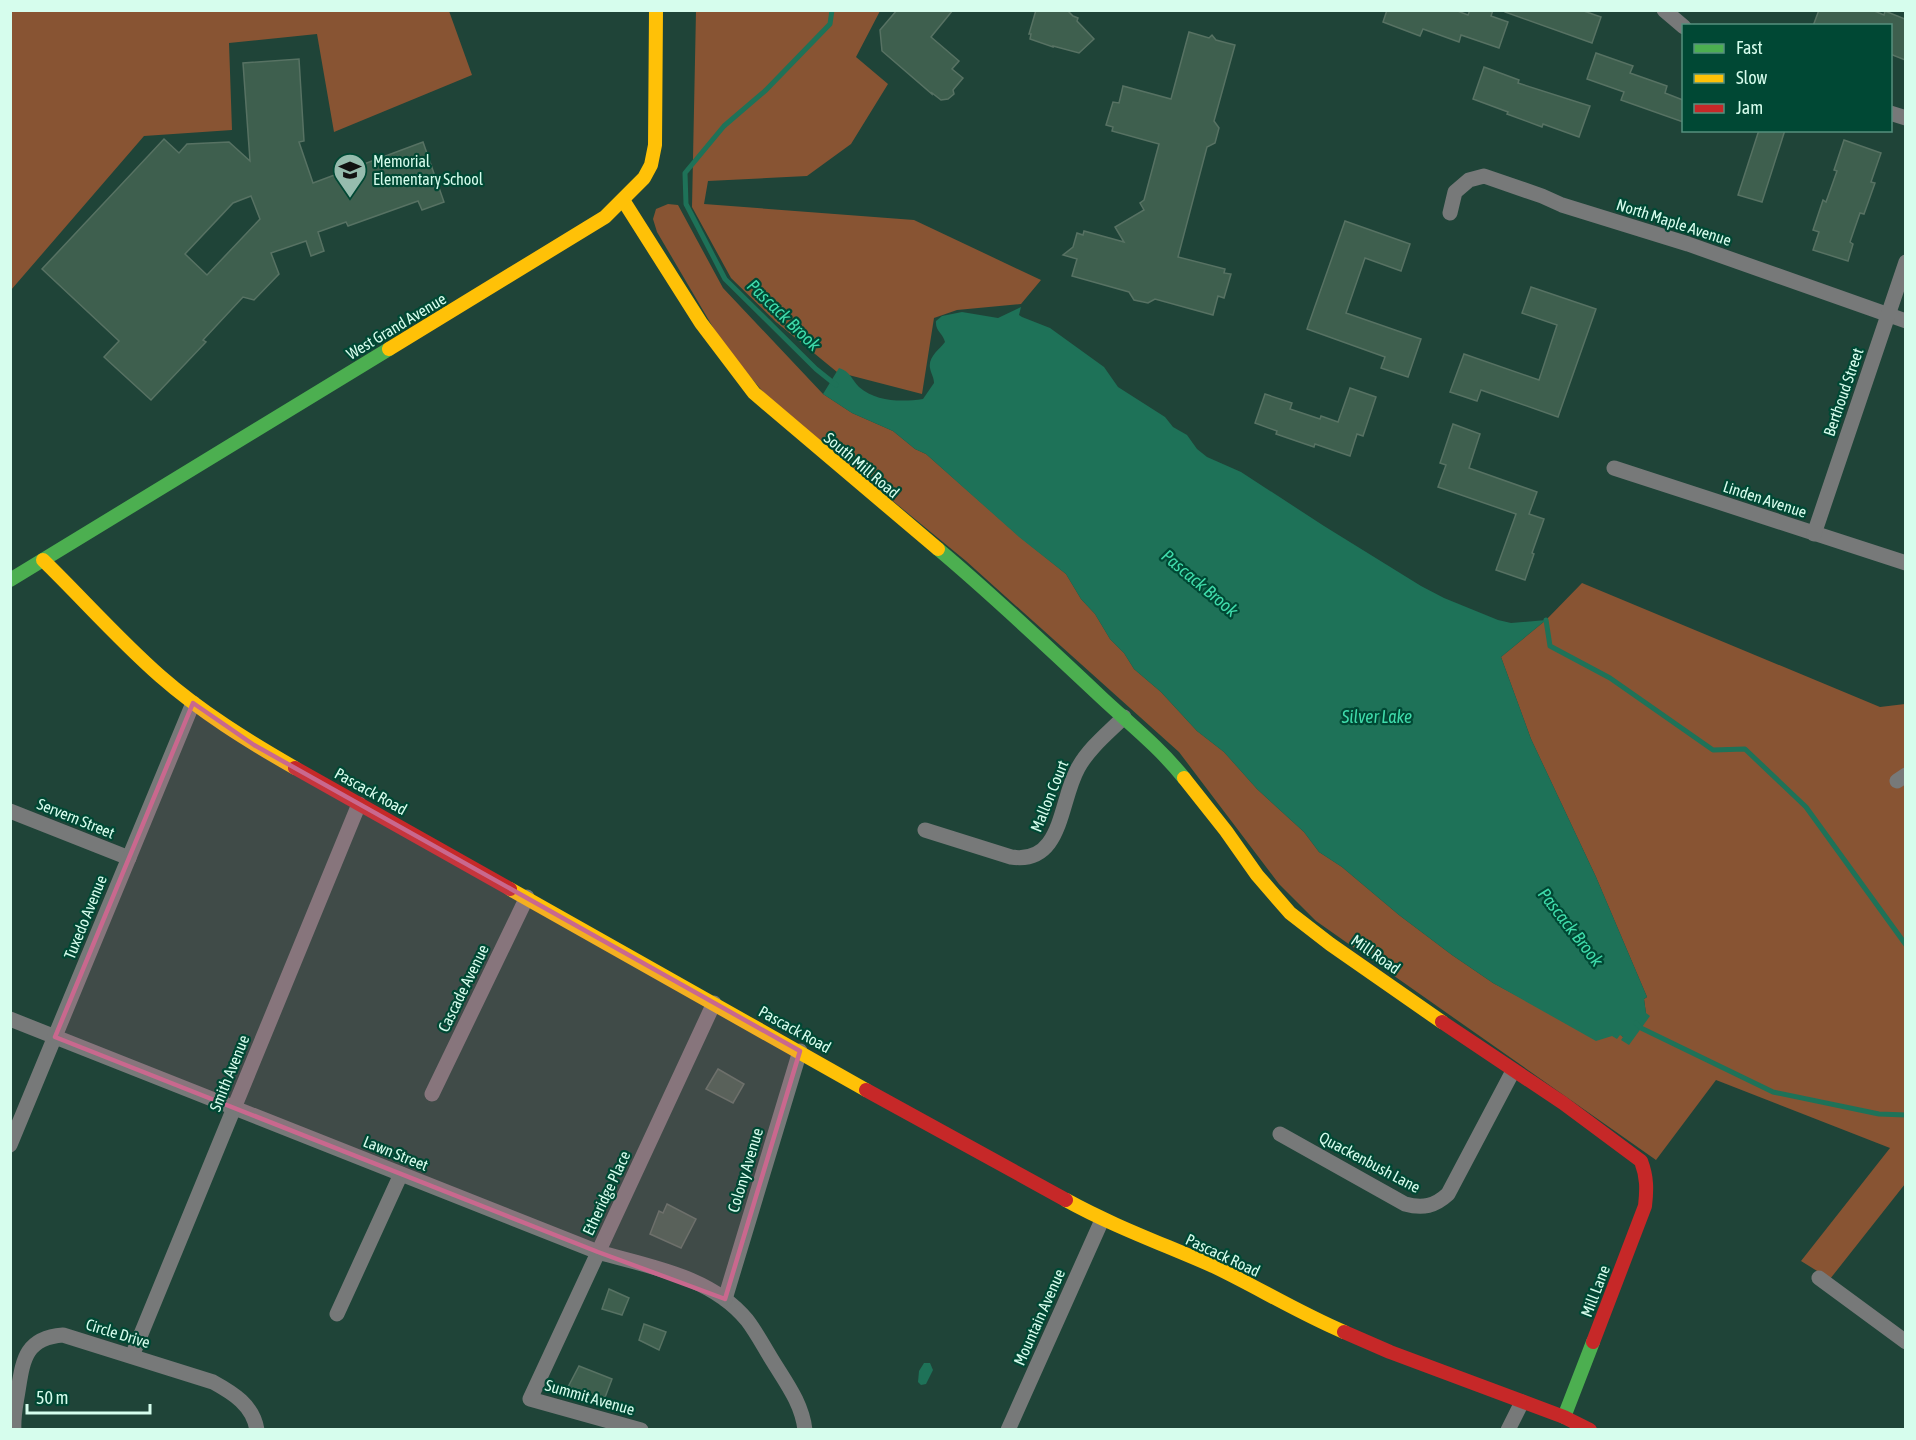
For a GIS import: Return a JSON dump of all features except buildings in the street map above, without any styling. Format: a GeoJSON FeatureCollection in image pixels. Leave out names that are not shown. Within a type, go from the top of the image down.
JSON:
{"type":"FeatureCollection","features":[{"type":"Feature","properties":{"kind":"street","name":"West Grand Avenue"},"geometry":{"type":"LineString","coordinates":[[10,580],[595,225],[645,178],[651,165],[655,145],[656,10]]}},
{"type":"Feature","properties":{"kind":"street"},"geometry":{"type":"LineString","coordinates":[[1664,10],[1682,26]]}},
{"type":"Feature","properties":{"kind":"street","name":"North Maple Avenue"},"geometry":{"type":"LineString","coordinates":[[1450,213],[1455,192],[1469,180],[1484,177],[1562,205],[1688,244],[1905,321]]}},
{"type":"Feature","properties":{"kind":"street","name":"South Mill Road"},"geometry":{"type":"LineString","coordinates":[[623,200],[731,366],[754,393],[1002,603],[1124,717]]}},
{"type":"Feature","properties":{"kind":"street","name":"Berthoud Street"},"geometry":{"type":"LineString","coordinates":[[1814,534],[1905,262]]}},
{"type":"Feature","properties":{"kind":"street","name":"Linden Avenue"},"geometry":{"type":"LineString","coordinates":[[1614,468],[1905,563]]}},
{"type":"Feature","properties":{"kind":"street","name":"Pascack Road"},"geometry":{"type":"LineString","coordinates":[[42,560],[160,676],[193,703],[254,745],[1013,1172],[1102,1220],[1214,1267],[1322,1323],[1390,1352],[1564,1417],[1590,1430]]}},
{"type":"Feature","properties":{"kind":"street","name":"Tuxedo Avenue"},"geometry":{"type":"LineString","coordinates":[[10,1145],[193,703]]}},
{"type":"Feature","properties":{"kind":"street","name":"Mallon Court"},"geometry":{"type":"LineString","coordinates":[[925,830],[1011,857],[1022,859],[1035,856],[1053,839],[1070,783],[1079,767],[1092,748],[1124,717]]}},
{"type":"Feature","properties":{"kind":"street","name":"Mill Road"},"geometry":{"type":"LineString","coordinates":[[1124,717],[1172,763],[1226,831],[1257,875],[1290,913],[1330,944],[1627,1149],[1641,1161],[1646,1175]]}},
{"type":"Feature","properties":{"kind":"street","name":"Smith Avenue"},"geometry":{"type":"LineString","coordinates":[[132,1356],[359,804]]}},
{"type":"Feature","properties":{"kind":"street","name":"Servern Street"},"geometry":{"type":"LineString","coordinates":[[10,811],[129,858]]}},
{"type":"Feature","properties":{"kind":"street","name":"Cascade Avenue"},"geometry":{"type":"LineString","coordinates":[[432,1094],[527,897]]}},
{"type":"Feature","properties":{"kind":"street","name":"Etheridge Place"},"geometry":{"type":"LineString","coordinates":[[530,1399],[714,1003]]}},
{"type":"Feature","properties":{"kind":"street","name":"Lawn Street"},"geometry":{"type":"LineString","coordinates":[[10,1019],[598,1252],[692,1280],[714,1291],[747,1320],[796,1399],[805,1430]]}},
{"type":"Feature","properties":{"kind":"street","name":"Colony Avenue"},"geometry":{"type":"LineString","coordinates":[[725,1299],[800,1051]]}},
{"type":"Feature","properties":{"kind":"street","name":"Quackenbush Lane"},"geometry":{"type":"LineString","coordinates":[[1280,1134],[1405,1204],[1416,1208],[1428,1207],[1439,1202],[1448,1194],[1513,1071]]}},
{"type":"Feature","properties":{"kind":"street"},"geometry":{"type":"LineString","coordinates":[[337,1314],[401,1174]]}},
{"type":"Feature","properties":{"kind":"street","name":"Mill Lane"},"geometry":{"type":"LineString","coordinates":[[1564,1417],[1645,1206],[1646,1175]]}},
{"type":"Feature","properties":{"kind":"street","name":"Mountain Avenue"},"geometry":{"type":"LineString","coordinates":[[1008,1430],[1102,1220]]}},
{"type":"Feature","properties":{"kind":"street"},"geometry":{"type":"LineString","coordinates":[[1819,1278],[1905,1342]]}},
{"type":"Feature","properties":{"kind":"street","name":"Circle Drive"},"geometry":{"type":"LineString","coordinates":[[14,1430],[23,1361],[28,1350],[49,1336],[63,1335],[213,1382],[231,1392],[244,1403],[252,1413],[257,1430]]}},
{"type":"Feature","properties":{"kind":"street","name":"Summit Avenue"},"geometry":{"type":"LineString","coordinates":[[530,1399],[641,1430]]}},
{"type":"Feature","properties":{"kind":"street"},"geometry":{"type":"LineString","coordinates":[[1508,1430],[1522,1402]]}},
{"type":"Feature","properties":{"kind":"highlighted area"},"geometry":{"type":"Polygon","coordinates":[[[193,703],[254,745],[800,1051],[725,1299],[598,1252],[55,1037],[193,703]]]}},
{"type":"Feature","properties":{"kind":"shaded area"},"geometry":{"type":"Polygon","coordinates":[[[11,10],[449,11],[472,75],[334,132],[317,34],[229,43],[232,130],[144,136],[11,290],[11,10]]]}},
{"type":"Feature","properties":{"kind":"shaded area"},"geometry":{"type":"Polygon","coordinates":[[[696,11],[880,11],[856,57],[888,84],[851,144],[807,176],[708,181],[704,204],[914,220],[1041,280],[1021,304],[957,310],[934,318],[922,394],[837,372],[776,322],[731,278],[692,207],[696,11]]]}},
{"type":"Feature","properties":{"kind":"shaded area"},"geometry":{"type":"Polygon","coordinates":[[[668,204],[678,205],[723,288],[823,394],[852,413],[893,431],[915,449],[926,454],[1020,537],[1066,574],[1081,599],[1095,614],[1110,639],[1124,653],[1134,669],[1161,692],[1197,731],[1224,752],[1257,789],[1304,832],[1319,852],[1342,867],[1399,915],[1452,955],[1493,983],[1545,1011],[1612,1036],[1620,1034],[1623,1037],[1646,1014],[1644,999],[1647,997],[1596,877],[1531,739],[1501,657],[1546,620],[1582,583],[1880,707],[1905,704],[1905,1184],[1830,1279],[1801,1261],[1890,1148],[1716,1080],[1656,1160],[1316,921],[1279,884],[1179,752],[966,561],[770,400],[724,346],[657,232],[653,219],[656,209],[668,204]]]}},
{"type":"Feature","properties":{"kind":"water","name":"Silver Lake"},"geometry":{"type":"Polygon","coordinates":[[[1021,307],[1019,315],[1050,328],[1104,367],[1118,387],[1165,417],[1173,427],[1187,435],[1197,449],[1207,457],[1241,472],[1421,586],[1498,620],[1511,623],[1546,620],[1501,657],[1531,739],[1596,877],[1647,997],[1644,999],[1646,1013],[1650,1016],[1629,1045],[1621,1040],[1623,1037],[1620,1035],[1617,1039],[1612,1036],[1596,1041],[1493,983],[1452,955],[1399,915],[1342,867],[1319,852],[1304,832],[1257,789],[1224,752],[1197,731],[1161,692],[1134,669],[1124,653],[1110,639],[1095,614],[1081,599],[1066,574],[1019,537],[926,454],[915,449],[893,431],[852,413],[823,394],[839,368],[848,373],[859,387],[873,396],[898,400],[923,399],[934,383],[930,368],[931,360],[945,342],[936,321],[942,316],[962,312],[998,318],[1021,307]]]}},
{"type":"Feature","properties":{"kind":"water"},"geometry":{"type":"Polygon","coordinates":[[[924,1363],[930,1363],[933,1370],[926,1384],[921,1385],[918,1382],[919,1371],[924,1363]]]}},
{"type":"Feature","properties":{"kind":"waterway","name":"Pascack Brook"},"geometry":{"type":"LineString","coordinates":[[832,10],[830,24],[766,90],[724,126],[685,173],[686,204],[725,279],[816,369],[836,385]]}},
{"type":"Feature","properties":{"kind":"waterway"},"geometry":{"type":"LineString","coordinates":[[1546,620],[1550,646],[1610,678],[1713,750],[1745,749],[1806,807],[1906,945]]}},
{"type":"Feature","properties":{"kind":"waterway","name":"Pascack Brook"},"geometry":{"type":"LineString","coordinates":[[1636,1023],[1641,1028],[1773,1092],[1879,1114],[1906,1115]]}},
{"type":"Feature","properties":{"kind":"traffic: fast"},"geometry":{"type":"LineString","coordinates":[[10,580],[389,349]]}},
{"type":"Feature","properties":{"kind":"traffic: fast"},"geometry":{"type":"LineString","coordinates":[[938,549],[1144,736],[1184,778]]}},
{"type":"Feature","properties":{"kind":"traffic: fast"},"geometry":{"type":"LineString","coordinates":[[1564,1417],[1593,1342]]}},
{"type":"Feature","properties":{"kind":"traffic: slow"},"geometry":{"type":"LineString","coordinates":[[389,349],[605,217],[644,178],[651,165],[655,145],[656,10]]}},
{"type":"Feature","properties":{"kind":"traffic: slow"},"geometry":{"type":"LineString","coordinates":[[623,200],[701,323],[754,393],[938,549]]}},
{"type":"Feature","properties":{"kind":"traffic: slow"},"geometry":{"type":"LineString","coordinates":[[43,560],[160,676],[225,725],[295,768]]}},
{"type":"Feature","properties":{"kind":"traffic: slow"},"geometry":{"type":"LineString","coordinates":[[1184,778],[1257,875],[1290,913],[1330,944],[1442,1022]]}},
{"type":"Feature","properties":{"kind":"traffic: slow"},"geometry":{"type":"LineString","coordinates":[[510,889],[866,1090]]}},
{"type":"Feature","properties":{"kind":"traffic: slow"},"geometry":{"type":"LineString","coordinates":[[1066,1200],[1120,1227],[1213,1266],[1344,1332]]}},
{"type":"Feature","properties":{"kind":"traffic: jam"},"geometry":{"type":"LineString","coordinates":[[295,768],[510,889]]}},
{"type":"Feature","properties":{"kind":"traffic: jam"},"geometry":{"type":"LineString","coordinates":[[1442,1022],[1563,1103],[1641,1161],[1646,1183],[1645,1206],[1593,1342]]}},
{"type":"Feature","properties":{"kind":"traffic: jam"},"geometry":{"type":"LineString","coordinates":[[866,1090],[1066,1200]]}},
{"type":"Feature","properties":{"kind":"traffic: jam"},"geometry":{"type":"LineString","coordinates":[[1344,1332],[1390,1352],[1564,1417],[1590,1430]]}},
{"type":"Feature","properties":{"kind":"place","name":"Memorial Elementary School"},"geometry":{"type":"Point","coordinates":[350,199]}}]}
